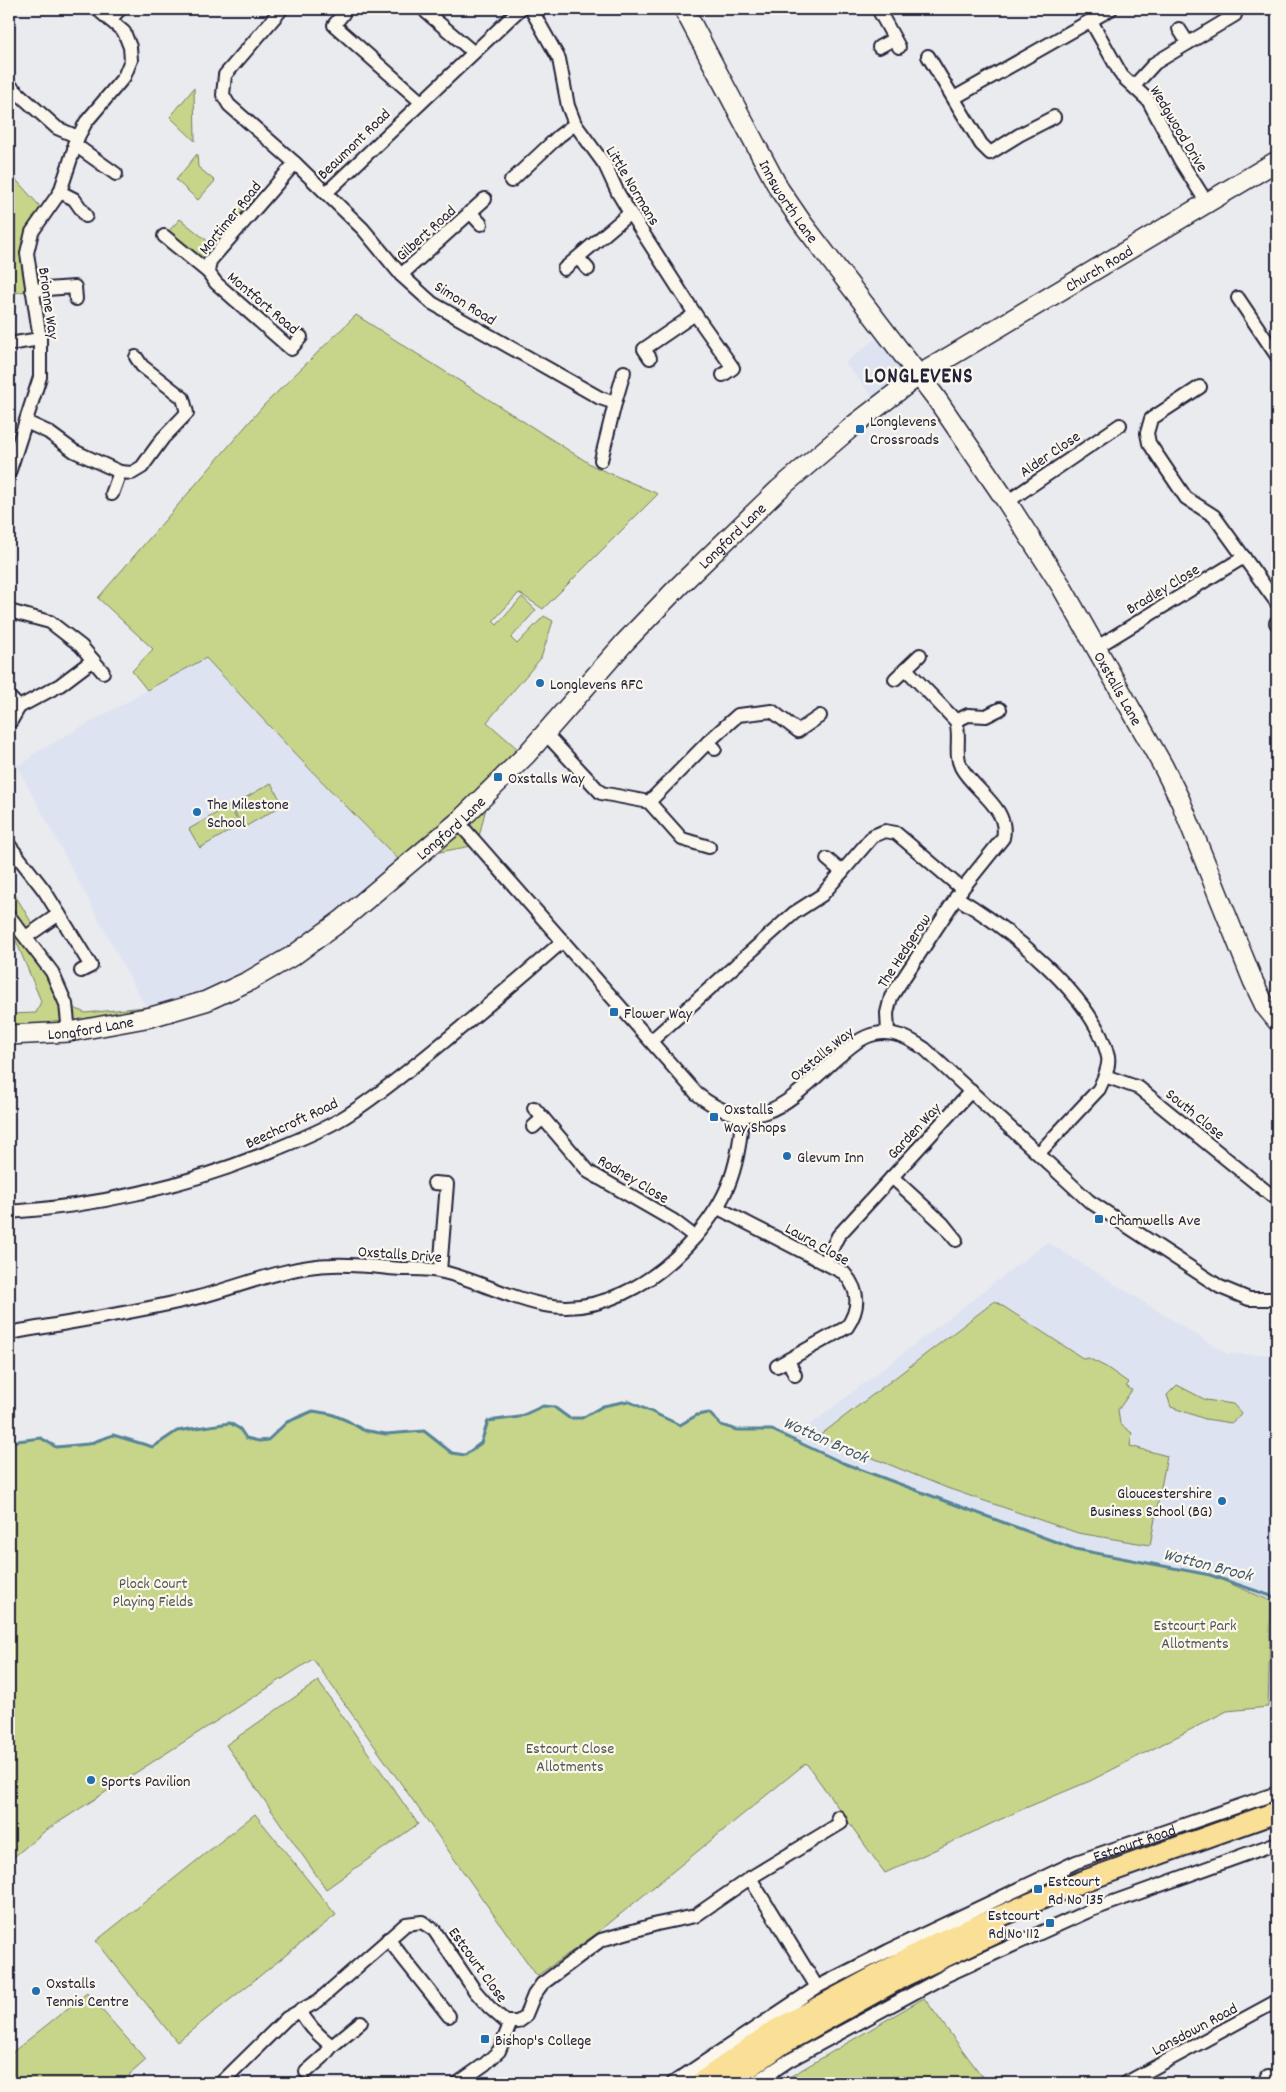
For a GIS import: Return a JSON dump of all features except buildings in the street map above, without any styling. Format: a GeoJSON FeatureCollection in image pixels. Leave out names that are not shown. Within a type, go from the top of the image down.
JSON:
{"type":"FeatureCollection","features":[{"type":"Feature","properties":{"kind":"main road","name":"Estcourt Road"},"geometry":{"type":"LineString","coordinates":[[700,2083],[772,2025],[892,1958],[935,1944],[1081,1882],[1277,1812]]}},
{"type":"Feature","properties":{"kind":"main road","name":"Estcourt Road"},"geometry":{"type":"LineString","coordinates":[[727,2083],[782,2044],[944,1967],[1082,1892],[1277,1826]]}},
{"type":"Feature","properties":{"kind":"street","name":"Brionne Way"},"geometry":{"type":"LineString","coordinates":[[9,473],[40,377],[40,339],[27,253],[32,232],[60,192],[76,140],[86,122],[124,77],[130,65],[130,47],[124,32],[97,9]]}},
{"type":"Feature","properties":{"kind":"street"},"geometry":{"type":"LineString","coordinates":[[110,20],[120,9]]}},
{"type":"Feature","properties":{"kind":"street","name":"Beaumont Road"},"geometry":{"type":"LineString","coordinates":[[278,9],[280,10],[225,75],[223,95],[229,105],[295,163],[326,194],[420,102],[520,9]]}},
{"type":"Feature","properties":{"kind":"street"},"geometry":{"type":"LineString","coordinates":[[426,9],[426,12],[473,52]]}},
{"type":"Feature","properties":{"kind":"street","name":"Little Normans"},"geometry":{"type":"LineString","coordinates":[[531,9],[559,59],[568,106],[575,124],[605,165],[630,213],[695,314],[733,368]]}},
{"type":"Feature","properties":{"kind":"street","name":"Innsworth Lane"},"geometry":{"type":"LineString","coordinates":[[684,9],[779,189],[814,240],[919,376]]}},
{"type":"Feature","properties":{"kind":"street"},"geometry":{"type":"LineString","coordinates":[[878,9],[896,43],[879,47]]}},
{"type":"Feature","properties":{"kind":"street"},"geometry":{"type":"LineString","coordinates":[[954,98],[1111,9]]}},
{"type":"Feature","properties":{"kind":"street"},"geometry":{"type":"LineString","coordinates":[[343,14],[334,25],[420,102]]}},
{"type":"Feature","properties":{"kind":"street"},"geometry":{"type":"LineString","coordinates":[[1134,86],[1155,63],[1235,15]]}},
{"type":"Feature","properties":{"kind":"street","name":"Wedgwood Drive"},"geometry":{"type":"LineString","coordinates":[[1091,21],[1122,76],[1148,100],[1180,160],[1207,203]]}},
{"type":"Feature","properties":{"kind":"street"},"geometry":{"type":"LineString","coordinates":[[1179,29],[1188,43]]}},
{"type":"Feature","properties":{"kind":"street"},"geometry":{"type":"LineString","coordinates":[[928,56],[981,144],[986,157],[1041,130],[1054,117]]}},
{"type":"Feature","properties":{"kind":"street"},"geometry":{"type":"LineString","coordinates":[[9,85],[57,128],[76,140],[116,174]]}},
{"type":"Feature","properties":{"kind":"street"},"geometry":{"type":"LineString","coordinates":[[514,173],[575,124]]}},
{"type":"Feature","properties":{"kind":"street","name":"Church Road"},"geometry":{"type":"LineString","coordinates":[[919,376],[1277,161]]}},
{"type":"Feature","properties":{"kind":"street","name":"Mortimer Road"},"geometry":{"type":"LineString","coordinates":[[164,236],[208,272],[210,261],[295,163]]}},
{"type":"Feature","properties":{"kind":"street"},"geometry":{"type":"LineString","coordinates":[[60,192],[74,199],[86,216]]}},
{"type":"Feature","properties":{"kind":"street","name":"Simon Road"},"geometry":{"type":"LineString","coordinates":[[326,194],[363,228],[401,275],[432,303],[600,398],[616,403]]}},
{"type":"Feature","properties":{"kind":"street","name":"Gilbert Road"},"geometry":{"type":"LineString","coordinates":[[401,275],[485,199]]}},
{"type":"Feature","properties":{"kind":"street","name":"Gilbert Road"},"geometry":{"type":"LineString","coordinates":[[470,212],[481,224]]}},
{"type":"Feature","properties":{"kind":"street"},"geometry":{"type":"LineString","coordinates":[[564,269],[630,213]]}},
{"type":"Feature","properties":{"kind":"street"},"geometry":{"type":"LineString","coordinates":[[578,258],[588,269]]}},
{"type":"Feature","properties":{"kind":"street","name":"Montfort Road"},"geometry":{"type":"LineString","coordinates":[[208,272],[216,283],[291,349],[301,337]]}},
{"type":"Feature","properties":{"kind":"street"},"geometry":{"type":"LineString","coordinates":[[32,290],[75,287],[76,299]]}},
{"type":"Feature","properties":{"kind":"street"},"geometry":{"type":"LineString","coordinates":[[1238,298],[1277,356]]}},
{"type":"Feature","properties":{"kind":"street"},"geometry":{"type":"LineString","coordinates":[[650,358],[644,349],[695,314]]}},
{"type":"Feature","properties":{"kind":"street"},"geometry":{"type":"LineString","coordinates":[[9,344],[40,339]]}},
{"type":"Feature","properties":{"kind":"street"},"geometry":{"type":"LineString","coordinates":[[26,422],[48,432],[74,451],[120,472],[132,473],[142,467],[163,438],[187,413],[183,398],[138,365]]}},
{"type":"Feature","properties":{"kind":"street"},"geometry":{"type":"LineString","coordinates":[[601,460],[624,372]]}},
{"type":"Feature","properties":{"kind":"street","name":"Oxstalls Lane"},"geometry":{"type":"LineString","coordinates":[[919,376],[1007,502],[1060,584],[1097,647],[1180,800],[1252,981],[1265,1006],[1277,1021]]}},
{"type":"Feature","properties":{"kind":"street","name":"Longford Lane"},"geometry":{"type":"LineString","coordinates":[[9,1035],[69,1032],[111,1025],[169,1012],[206,1001],[249,981],[294,954],[342,920],[458,822],[526,755],[625,642],[778,490],[842,435],[919,376]]}},
{"type":"Feature","properties":{"kind":"street"},"geometry":{"type":"LineString","coordinates":[[1197,393],[1151,420],[1147,433],[1148,443],[1186,498],[1214,516],[1277,603]]}},
{"type":"Feature","properties":{"kind":"street","name":"Alder Close"},"geometry":{"type":"LineString","coordinates":[[1007,502],[1116,433]]}},
{"type":"Feature","properties":{"kind":"street"},"geometry":{"type":"LineString","coordinates":[[112,494],[120,472]]}},
{"type":"Feature","properties":{"kind":"street","name":"Bradley Close"},"geometry":{"type":"LineString","coordinates":[[1097,647],[1244,557]]}},
{"type":"Feature","properties":{"kind":"street"},"geometry":{"type":"LineString","coordinates":[[9,610],[50,622],[82,646],[103,672]]}},
{"type":"Feature","properties":{"kind":"street"},"geometry":{"type":"LineString","coordinates":[[895,679],[920,655]]}},
{"type":"Feature","properties":{"kind":"street"},"geometry":{"type":"LineString","coordinates":[[12,721],[15,703],[60,685],[93,660]]}},
{"type":"Feature","properties":{"kind":"street"},"geometry":{"type":"LineString","coordinates":[[906,669],[956,721],[968,715],[986,716],[1002,709]]}},
{"type":"Feature","properties":{"kind":"street"},"geometry":{"type":"LineString","coordinates":[[649,802],[711,746],[738,715],[773,706],[795,736],[820,716]]}},
{"type":"Feature","properties":{"kind":"street","name":"The Hedgerow"},"geometry":{"type":"LineString","coordinates":[[888,1033],[887,1013],[891,997],[959,893],[1003,838],[1005,826],[999,812],[961,767],[958,757],[959,731],[956,721]]}},
{"type":"Feature","properties":{"kind":"street"},"geometry":{"type":"LineString","coordinates":[[545,733],[601,793],[649,802],[682,839],[709,847]]}},
{"type":"Feature","properties":{"kind":"street","name":"Oxstalls Way"},"geometry":{"type":"LineString","coordinates":[[458,822],[697,1094],[718,1109],[742,1116],[770,1111],[786,1103],[854,1044],[875,1034],[888,1033]]}},
{"type":"Feature","properties":{"kind":"street"},"geometry":{"type":"LineString","coordinates":[[651,1041],[794,913],[822,895],[873,836],[886,831],[896,833],[959,893],[1022,943],[1067,987],[1097,1029],[1109,1059],[1099,1090],[1039,1154]]}},
{"type":"Feature","properties":{"kind":"street"},"geometry":{"type":"LineString","coordinates":[[9,845],[16,857],[44,890],[91,966]]}},
{"type":"Feature","properties":{"kind":"street"},"geometry":{"type":"LineString","coordinates":[[827,859],[842,872]]}},
{"type":"Feature","properties":{"kind":"street"},"geometry":{"type":"LineString","coordinates":[[26,937],[59,914]]}},
{"type":"Feature","properties":{"kind":"street"},"geometry":{"type":"LineString","coordinates":[[9,916],[52,972],[66,1004],[69,1032]]}},
{"type":"Feature","properties":{"kind":"street","name":"Beechcroft Road"},"geometry":{"type":"LineString","coordinates":[[9,1212],[44,1210],[108,1200],[230,1168],[292,1143],[341,1119],[385,1089],[475,1017],[563,941]]}},
{"type":"Feature","properties":{"kind":"street"},"geometry":{"type":"LineString","coordinates":[[888,1033],[910,1039],[925,1049],[1089,1200],[1220,1287],[1249,1299],[1277,1299]]}},
{"type":"Feature","properties":{"kind":"street","name":"South Close"},"geometry":{"type":"LineString","coordinates":[[1105,1076],[1139,1088],[1256,1190],[1272,1196]]}},
{"type":"Feature","properties":{"kind":"street","name":"Garden Way"},"geometry":{"type":"LineString","coordinates":[[825,1263],[838,1236],[971,1091]]}},
{"type":"Feature","properties":{"kind":"street","name":"Rodney Close"},"geometry":{"type":"LineString","coordinates":[[534,1108],[538,1123],[589,1172],[674,1221],[695,1237]]}},
{"type":"Feature","properties":{"kind":"street","name":"Oxstalls Drive"},"geometry":{"type":"LineString","coordinates":[[9,1333],[188,1300],[302,1267],[332,1265],[440,1271],[470,1279],[508,1294],[546,1305],[579,1307],[608,1300],[666,1268],[695,1237],[718,1208],[734,1174],[741,1137],[742,1116]]}},
{"type":"Feature","properties":{"kind":"street"},"geometry":{"type":"LineString","coordinates":[[892,1177],[943,1224],[956,1240]]}},
{"type":"Feature","properties":{"kind":"street"},"geometry":{"type":"LineString","coordinates":[[434,1183],[447,1184],[440,1271]]}},
{"type":"Feature","properties":{"kind":"street","name":"Laura Close"},"geometry":{"type":"LineString","coordinates":[[718,1208],[844,1274],[856,1290],[856,1308],[853,1318],[847,1327],[783,1363],[794,1375]]}},
{"type":"Feature","properties":{"kind":"street","name":"Estcourt Road"},"geometry":{"type":"LineString","coordinates":[[673,2083],[772,2025],[817,1988],[892,1958],[1076,1862],[1277,1793]]}},
{"type":"Feature","properties":{"kind":"street","name":"Estcourt Close"},"geometry":{"type":"LineString","coordinates":[[221,2083],[287,2018],[318,2001],[406,1924],[422,1922],[428,1926],[442,1940],[475,1991],[499,2018],[518,2022],[525,2017],[534,1995],[542,1984],[602,1940],[656,1924],[695,1916],[750,1878],[841,1822]]}},
{"type":"Feature","properties":{"kind":"street","name":"Estcourt Road"},"geometry":{"type":"LineString","coordinates":[[755,2083],[944,1967],[1091,1910],[1277,1843]]}},
{"type":"Feature","properties":{"kind":"street"},"geometry":{"type":"LineString","coordinates":[[750,1878],[817,1988]]}},
{"type":"Feature","properties":{"kind":"street"},"geometry":{"type":"LineString","coordinates":[[388,1939],[449,2016]]}},
{"type":"Feature","properties":{"kind":"street","name":"Lansdown Road"},"geometry":{"type":"LineString","coordinates":[[1126,2083],[1277,2001]]}},
{"type":"Feature","properties":{"kind":"street"},"geometry":{"type":"LineString","coordinates":[[300,2010],[304,2018],[321,2038],[332,2046]]}},
{"type":"Feature","properties":{"kind":"street"},"geometry":{"type":"LineString","coordinates":[[306,2072],[332,2046],[361,2022]]}},
{"type":"Feature","properties":{"kind":"street"},"geometry":{"type":"LineString","coordinates":[[458,2083],[494,2058],[499,2051],[511,2022]]}},
{"type":"Feature","properties":{"kind":"shaded area"},"geometry":{"type":"Polygon","coordinates":[[[885,331],[919,375],[880,405],[845,363],[885,331]]]}},
{"type":"Feature","properties":{"kind":"shaded area","name":"The Milestone School"},"geometry":{"type":"Polygon","coordinates":[[[206,658],[298,757],[398,859],[294,955],[151,1017],[17,766],[30,759],[33,754],[206,658]]]}},
{"type":"Feature","properties":{"kind":"shaded area"},"geometry":{"type":"Polygon","coordinates":[[[1047,1242],[1227,1354],[1277,1354],[1277,1709],[1268,1707],[1271,1601],[1210,1575],[1075,1549],[843,1463],[792,1439],[1047,1242]]]}},
{"type":"Feature","properties":{"kind":"green space"},"geometry":{"type":"Polygon","coordinates":[[[194,88],[195,141],[170,117],[194,88]]]}},
{"type":"Feature","properties":{"kind":"green space"},"geometry":{"type":"Polygon","coordinates":[[[197,154],[198,167],[215,181],[198,200],[176,180],[197,154]]]}},
{"type":"Feature","properties":{"kind":"green space"},"geometry":{"type":"Polygon","coordinates":[[[9,172],[46,213],[32,232],[32,290],[9,294],[9,172]]]}},
{"type":"Feature","properties":{"kind":"green space"},"geometry":{"type":"Polygon","coordinates":[[[240,208],[249,215],[208,272],[164,236],[180,219],[210,243],[240,208]]]}},
{"type":"Feature","properties":{"kind":"green space"},"geometry":{"type":"Polygon","coordinates":[[[356,315],[595,467],[658,494],[543,609],[519,593],[493,621],[497,625],[522,597],[536,610],[511,638],[517,644],[544,616],[553,621],[541,658],[487,722],[519,750],[490,791],[477,845],[418,856],[294,955],[398,859],[298,757],[206,658],[147,690],[132,671],[153,649],[98,598],[264,405],[356,315]]]}},
{"type":"Feature","properties":{"kind":"green space"},"geometry":{"type":"Polygon","coordinates":[[[271,783],[283,805],[243,828],[231,806],[271,783]]]}},
{"type":"Feature","properties":{"kind":"green space"},"geometry":{"type":"Polygon","coordinates":[[[229,806],[240,825],[200,848],[189,829],[229,806]]]}},
{"type":"Feature","properties":{"kind":"green space"},"geometry":{"type":"Polygon","coordinates":[[[9,885],[36,930],[26,937],[66,1004],[85,1013],[206,1001],[9,1035],[9,1014],[36,1013],[41,1001],[9,924],[9,885]]]}},
{"type":"Feature","properties":{"kind":"green space"},"geometry":{"type":"Polygon","coordinates":[[[995,1301],[1084,1359],[1088,1358],[1106,1367],[1129,1383],[1126,1386],[1132,1390],[1118,1410],[1120,1424],[1132,1433],[1130,1446],[1167,1456],[1150,1545],[1078,1533],[947,1488],[819,1436],[995,1301]]]}},
{"type":"Feature","properties":{"kind":"green space"},"geometry":{"type":"Polygon","coordinates":[[[1177,1385],[1206,1400],[1233,1404],[1242,1414],[1231,1423],[1205,1419],[1171,1407],[1167,1395],[1177,1385]]]}},
{"type":"Feature","properties":{"kind":"green space"},"geometry":{"type":"Polygon","coordinates":[[[628,1401],[680,1425],[697,1415],[709,1413],[721,1425],[737,1430],[772,1430],[843,1463],[1075,1549],[1210,1575],[1271,1601],[1268,1707],[1227,1711],[1090,1781],[1023,1809],[885,1873],[806,1763],[596,1934],[537,1976],[313,1659],[45,1831],[9,1861],[9,1442],[41,1438],[56,1447],[88,1444],[113,1435],[153,1447],[177,1431],[230,1423],[240,1429],[246,1438],[259,1441],[268,1440],[287,1422],[313,1411],[331,1414],[363,1430],[386,1434],[424,1431],[452,1453],[465,1455],[481,1443],[488,1421],[519,1417],[543,1406],[554,1407],[569,1418],[582,1418],[603,1406],[628,1401]]]}},
{"type":"Feature","properties":{"kind":"green space"},"geometry":{"type":"Polygon","coordinates":[[[318,1681],[418,1824],[326,1889],[226,1745],[318,1681]]]}},
{"type":"Feature","properties":{"kind":"green space"},"geometry":{"type":"Polygon","coordinates":[[[255,1814],[336,1915],[177,2042],[96,1941],[255,1814]]]}},
{"type":"Feature","properties":{"kind":"green space"},"geometry":{"type":"Polygon","coordinates":[[[87,1993],[146,2060],[129,2075],[136,2083],[9,2083],[9,2055],[87,1993]]]}},
{"type":"Feature","properties":{"kind":"green space"},"geometry":{"type":"Polygon","coordinates":[[[924,1998],[987,2083],[779,2083],[924,1998]]]}},
{"type":"Feature","properties":{"kind":"waterway","name":"Wotton Brook"},"geometry":{"type":"LineString","coordinates":[[9,1442],[41,1438],[56,1447],[88,1444],[113,1435],[153,1447],[177,1431],[230,1423],[240,1429],[246,1438],[259,1441],[268,1440],[287,1422],[313,1411],[331,1414],[363,1430],[386,1434],[424,1431],[452,1453],[465,1455],[481,1443],[488,1421],[519,1417],[543,1406],[554,1407],[569,1418],[582,1418],[603,1406],[628,1401],[680,1425],[697,1415],[709,1413],[721,1425],[737,1430],[772,1430],[843,1463],[1075,1549],[1210,1575],[1277,1598]]}},
{"type":"Feature","properties":{"kind":"place","name":"Longlevens Crossroads"},"geometry":{"type":"Point","coordinates":[860,429]}},
{"type":"Feature","properties":{"kind":"place","name":"Longlevens RFC"},"geometry":{"type":"Point","coordinates":[540,683]}},
{"type":"Feature","properties":{"kind":"place","name":"Oxstalls Way"},"geometry":{"type":"Point","coordinates":[498,777]}},
{"type":"Feature","properties":{"kind":"place","name":"The Milestone School"},"geometry":{"type":"Point","coordinates":[197,812]}},
{"type":"Feature","properties":{"kind":"place","name":"Flower Way"},"geometry":{"type":"Point","coordinates":[614,1012]}},
{"type":"Feature","properties":{"kind":"place","name":"Oxstalls Way Shops"},"geometry":{"type":"Point","coordinates":[714,1117]}},
{"type":"Feature","properties":{"kind":"place","name":"Glevum Inn"},"geometry":{"type":"Point","coordinates":[787,1156]}},
{"type":"Feature","properties":{"kind":"place","name":"Chamwells Ave"},"geometry":{"type":"Point","coordinates":[1099,1219]}},
{"type":"Feature","properties":{"kind":"place","name":"Gloucestershire Business School (BG)"},"geometry":{"type":"Point","coordinates":[1222,1501]}},
{"type":"Feature","properties":{"kind":"place","name":"Sports Pavilion"},"geometry":{"type":"Point","coordinates":[91,1780]}},
{"type":"Feature","properties":{"kind":"place","name":"Estcourt Rd No 135"},"geometry":{"type":"Point","coordinates":[1038,1889]}},
{"type":"Feature","properties":{"kind":"place","name":"Estcourt Rd No 112"},"geometry":{"type":"Point","coordinates":[1050,1923]}},
{"type":"Feature","properties":{"kind":"place","name":"Oxstalls Tennis Centre"},"geometry":{"type":"Point","coordinates":[36,1991]}},
{"type":"Feature","properties":{"kind":"place","name":"Bishop's College"},"geometry":{"type":"Point","coordinates":[485,2039]}},
{"type":"Feature","properties":{"kind":"district","name":"LONGLEVENS"},"geometry":{"type":"Point","coordinates":[919,375]}},
{"type":"Feature","properties":{"kind":"park label","name":"Plock Court Playing Fields"},"geometry":{"type":"Point","coordinates":[153,1591]}},
{"type":"Feature","properties":{"kind":"park label","name":"Estcourt Park Allotments"},"geometry":{"type":"Point","coordinates":[1195,1633]}},
{"type":"Feature","properties":{"kind":"park label","name":"Estcourt Close Allotments"},"geometry":{"type":"Point","coordinates":[570,1756]}}]}
